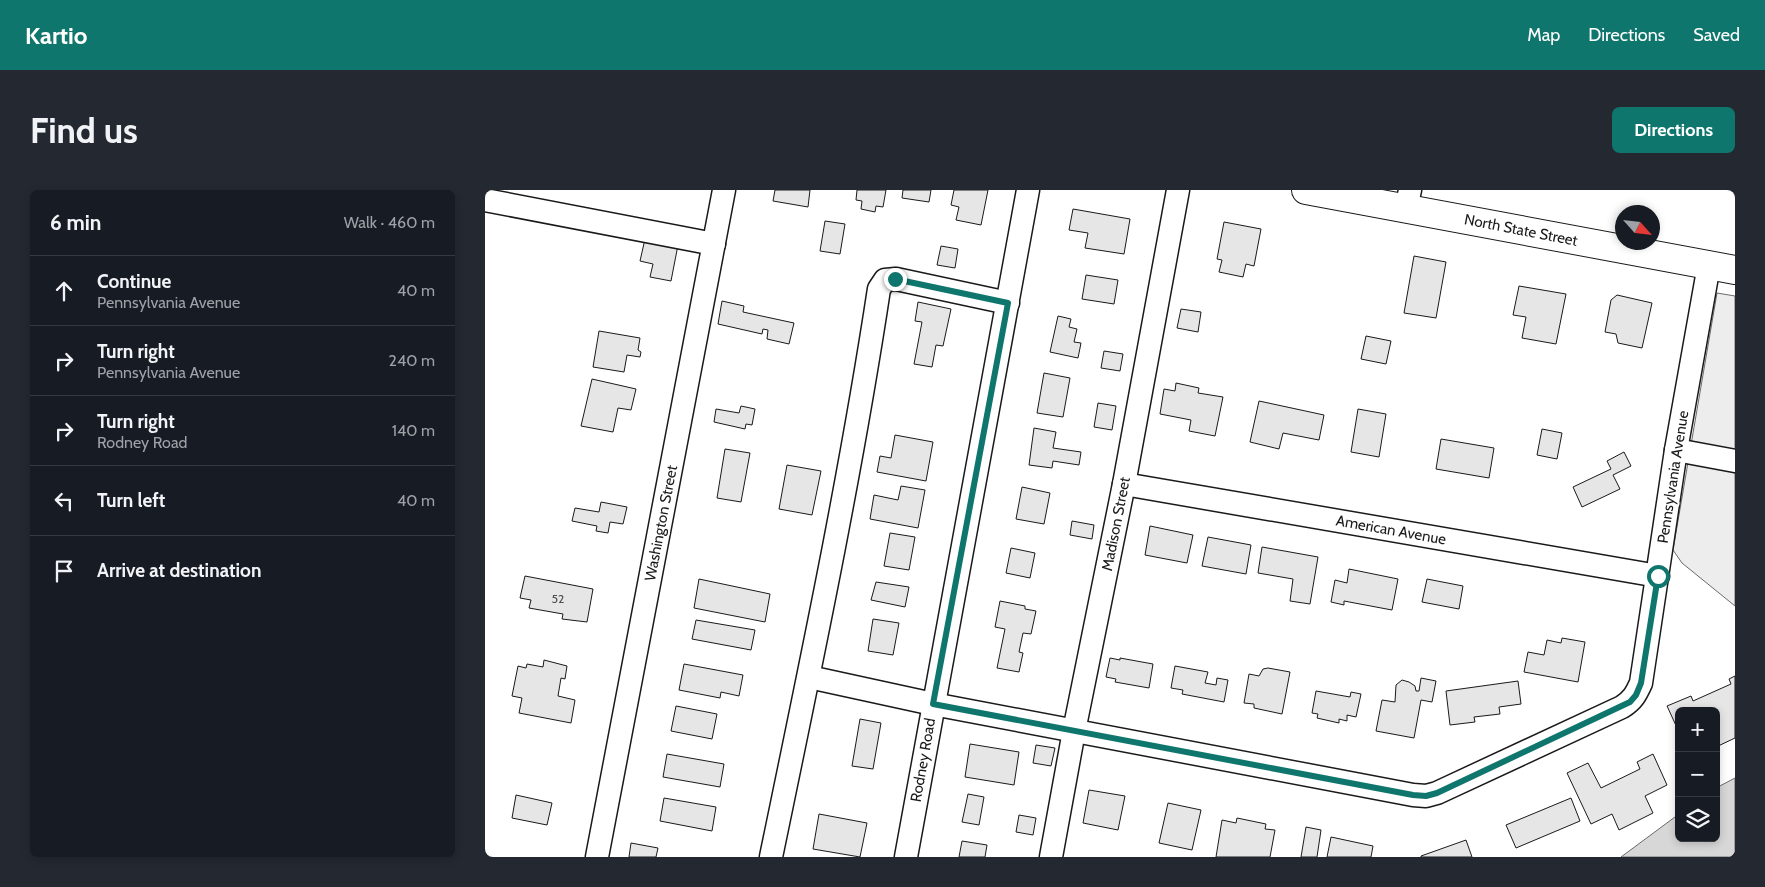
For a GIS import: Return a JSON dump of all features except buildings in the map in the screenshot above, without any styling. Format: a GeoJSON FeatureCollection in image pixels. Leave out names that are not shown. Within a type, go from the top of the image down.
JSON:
{"type":"FeatureCollection","features":[{"type":"Feature","properties":{"kind":"main road","name":"North State Street"},"geometry":{"type":"LineString","coordinates":[[1306,190],[1408,200],[1735,270]]}},
{"type":"Feature","properties":{"kind":"street","name":"Washington Street"},"geometry":{"type":"LineString","coordinates":[[597,857],[724,190]]}},
{"type":"Feature","properties":{"kind":"street","name":"Rodney Road"},"geometry":{"type":"LineString","coordinates":[[906,857],[1028,190]]}},
{"type":"Feature","properties":{"kind":"street","name":"Madison Street"},"geometry":{"type":"LineString","coordinates":[[1051,857],[1074,731],[1124,484],[1178,190]]}},
{"type":"Feature","properties":{"kind":"street"},"geometry":{"type":"LineString","coordinates":[[485,200],[714,244]]}},
{"type":"Feature","properties":{"kind":"street","name":"Pennsylvania Avenue"},"geometry":{"type":"LineString","coordinates":[[809,677],[933,704],[1413,795],[1426,796],[1437,793],[1630,702],[1636,695],[1641,683],[1676,450],[1709,265]]}},
{"type":"Feature","properties":{"kind":"street"},"geometry":{"type":"LineString","coordinates":[[771,857],[809,677],[864,388],[879,289],[885,280],[895,279],[1008,303]]}},
{"type":"Feature","properties":{"kind":"street"},"geometry":{"type":"LineString","coordinates":[[1676,450],[1735,461]]}},
{"type":"Feature","properties":{"kind":"street","name":"American Avenue"},"geometry":{"type":"LineString","coordinates":[[1124,484],[1658,576]]}},
{"type":"Feature","properties":{"kind":"shaded area"},"geometry":{"type":"Polygon","coordinates":[[[1717,293],[1735,296],[1735,606],[1682,563],[1673,550],[1717,293]]]}},
{"type":"Feature","properties":{"kind":"shaded area"},"geometry":{"type":"Polygon","coordinates":[[[1735,778],[1735,857],[1621,857],[1675,817],[1675,842],[1720,842],[1720,786],[1735,778]]]}},
{"type":"Feature","properties":{"kind":"route"},"geometry":{"type":"LineString","coordinates":[[895,279],[1008,303],[933,704],[1426,796],[1437,793],[1630,702],[1636,695],[1641,683],[1658,576]]}}]}
